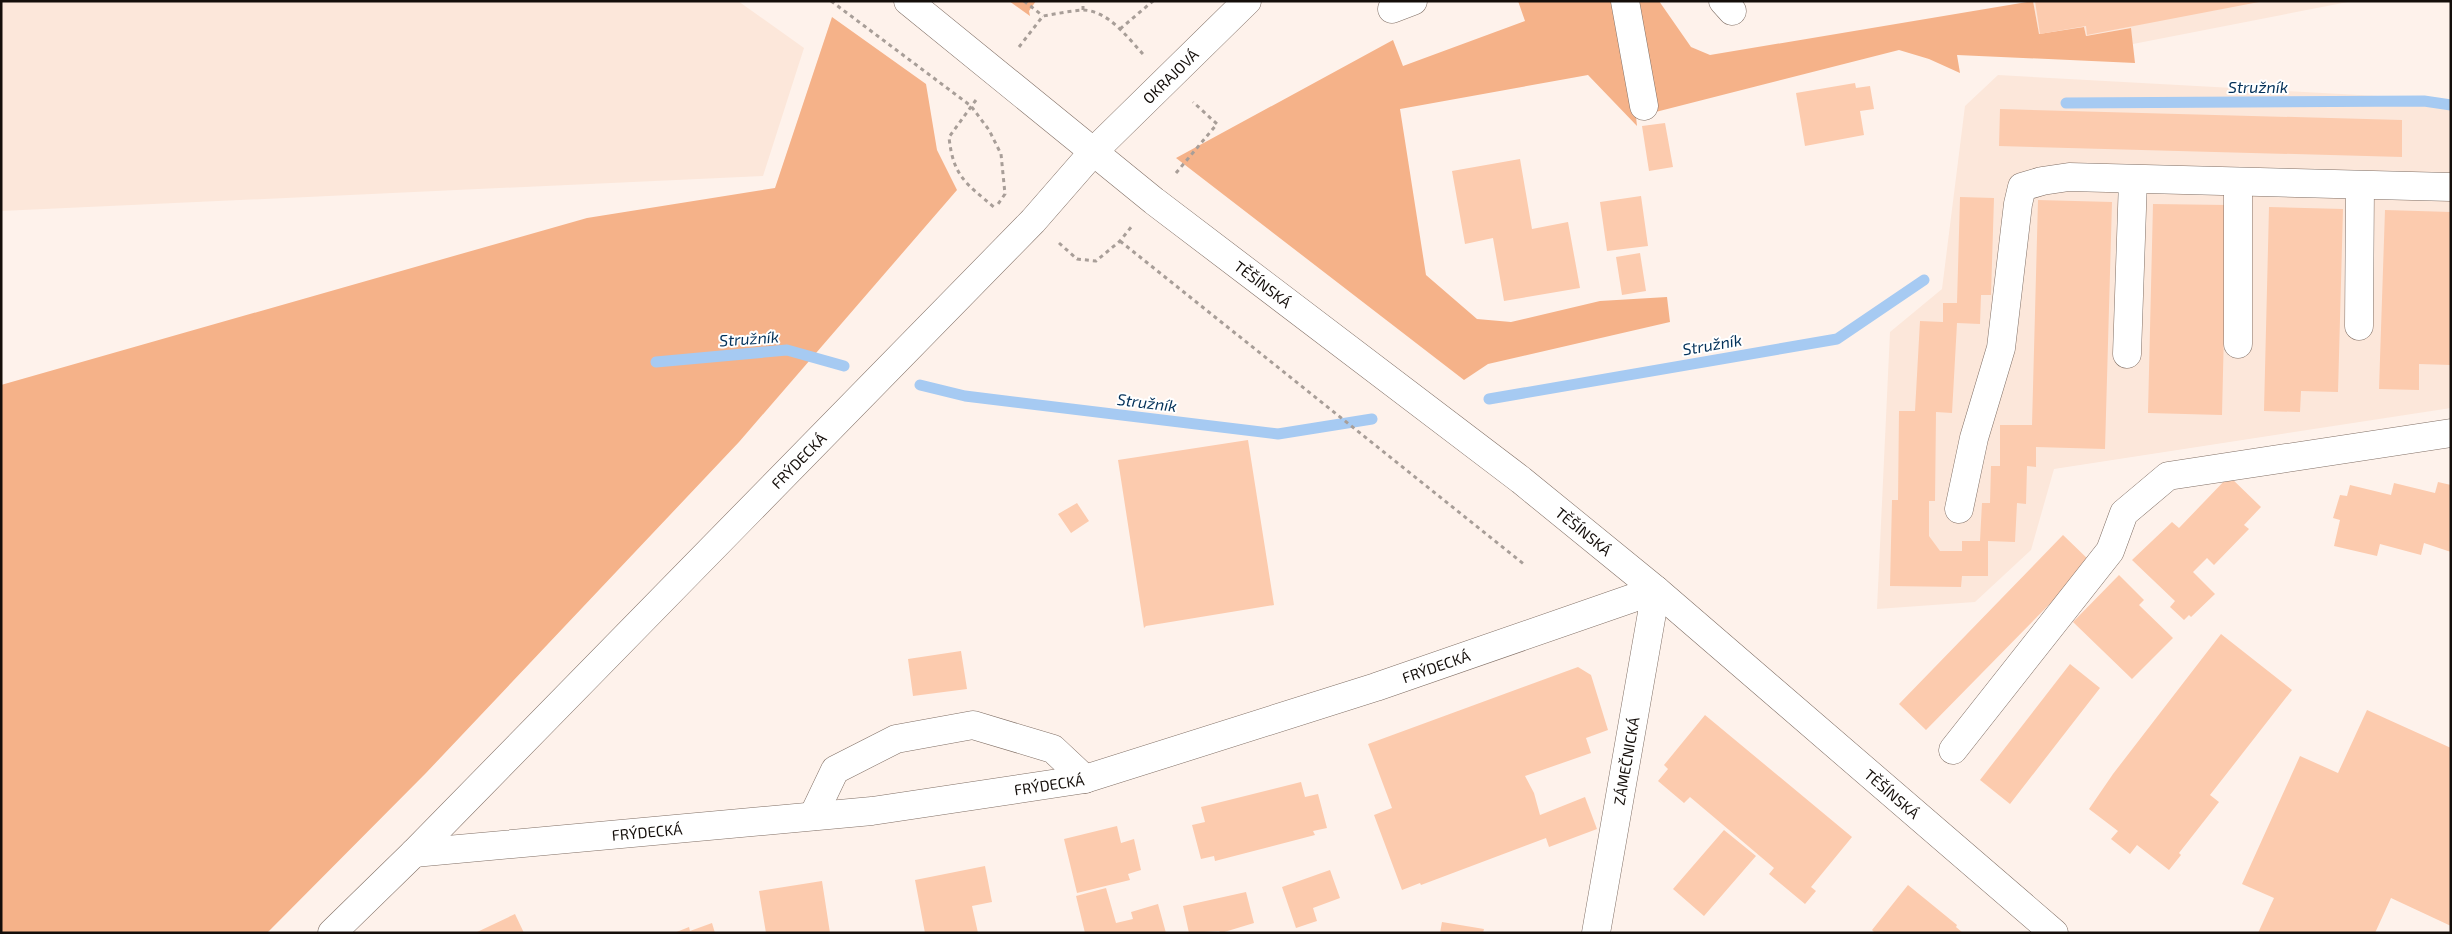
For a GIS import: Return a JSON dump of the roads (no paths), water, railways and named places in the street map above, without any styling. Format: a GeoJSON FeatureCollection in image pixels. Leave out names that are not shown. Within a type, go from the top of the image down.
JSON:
{"type":"FeatureCollection","features":[{"type":"Feature","properties":{"kind":"street","name":"TĚŠÍNSKÁ"},"geometry":{"type":"LineString","coordinates":[[908,1],[1154,201],[1522,480],[1656,590],[2054,933]]}},
{"type":"Feature","properties":{"kind":"street","name":"OKRAJOVÁ"},"geometry":{"type":"LineString","coordinates":[[1094,151],[1247,1]]}},
{"type":"Feature","properties":{"kind":"street"},"geometry":{"type":"LineString","coordinates":[[1625,1],[1644,106]]}},
{"type":"Feature","properties":{"kind":"street","name":"FRÝDECKÁ"},"geometry":{"type":"LineString","coordinates":[[332,933],[414,852],[1033,221],[1094,151]]}},
{"type":"Feature","properties":{"kind":"street"},"geometry":{"type":"LineString","coordinates":[[1959,509],[1974,438],[2001,348],[2018,204],[2022,187],[2042,181],[2069,177],[2238,183],[2451,187]]}},
{"type":"Feature","properties":{"kind":"street"},"geometry":{"type":"LineString","coordinates":[[2127,354],[2133,180]]}},
{"type":"Feature","properties":{"kind":"street"},"geometry":{"type":"LineString","coordinates":[[2238,183],[2238,344]]}},
{"type":"Feature","properties":{"kind":"street"},"geometry":{"type":"LineString","coordinates":[[2360,186],[2360,326]]}},
{"type":"Feature","properties":{"kind":"street"},"geometry":{"type":"LineString","coordinates":[[1953,750],[2110,551],[2124,513],[2168,476],[2451,433]]}},
{"type":"Feature","properties":{"kind":"street","name":"FRÝDECKÁ"},"geometry":{"type":"LineString","coordinates":[[414,852],[872,811],[1085,779],[1376,687],[1656,590]]}},
{"type":"Feature","properties":{"kind":"street","name":"ZÁMEČNICKÁ"},"geometry":{"type":"LineString","coordinates":[[1596,933],[1656,590]]}},
{"type":"Feature","properties":{"kind":"street"},"geometry":{"type":"LineString","coordinates":[[813,816],[834,770],[896,739],[973,725],[1053,749],[1085,779]]}},
{"type":"Feature","properties":{"kind":"waterway","name":"Stružník"},"geometry":{"type":"LineString","coordinates":[[2066,103],[2424,101],[2451,105]]}},
{"type":"Feature","properties":{"kind":"waterway","name":"Stružník"},"geometry":{"type":"LineString","coordinates":[[1489,399],[1837,339],[1924,280]]}},
{"type":"Feature","properties":{"kind":"waterway","name":"Stružník"},"geometry":{"type":"LineString","coordinates":[[656,362],[787,350],[844,366]]}},
{"type":"Feature","properties":{"kind":"waterway","name":"Stružník"},"geometry":{"type":"LineString","coordinates":[[920,385],[965,396],[1278,434],[1372,419]]}}]}
